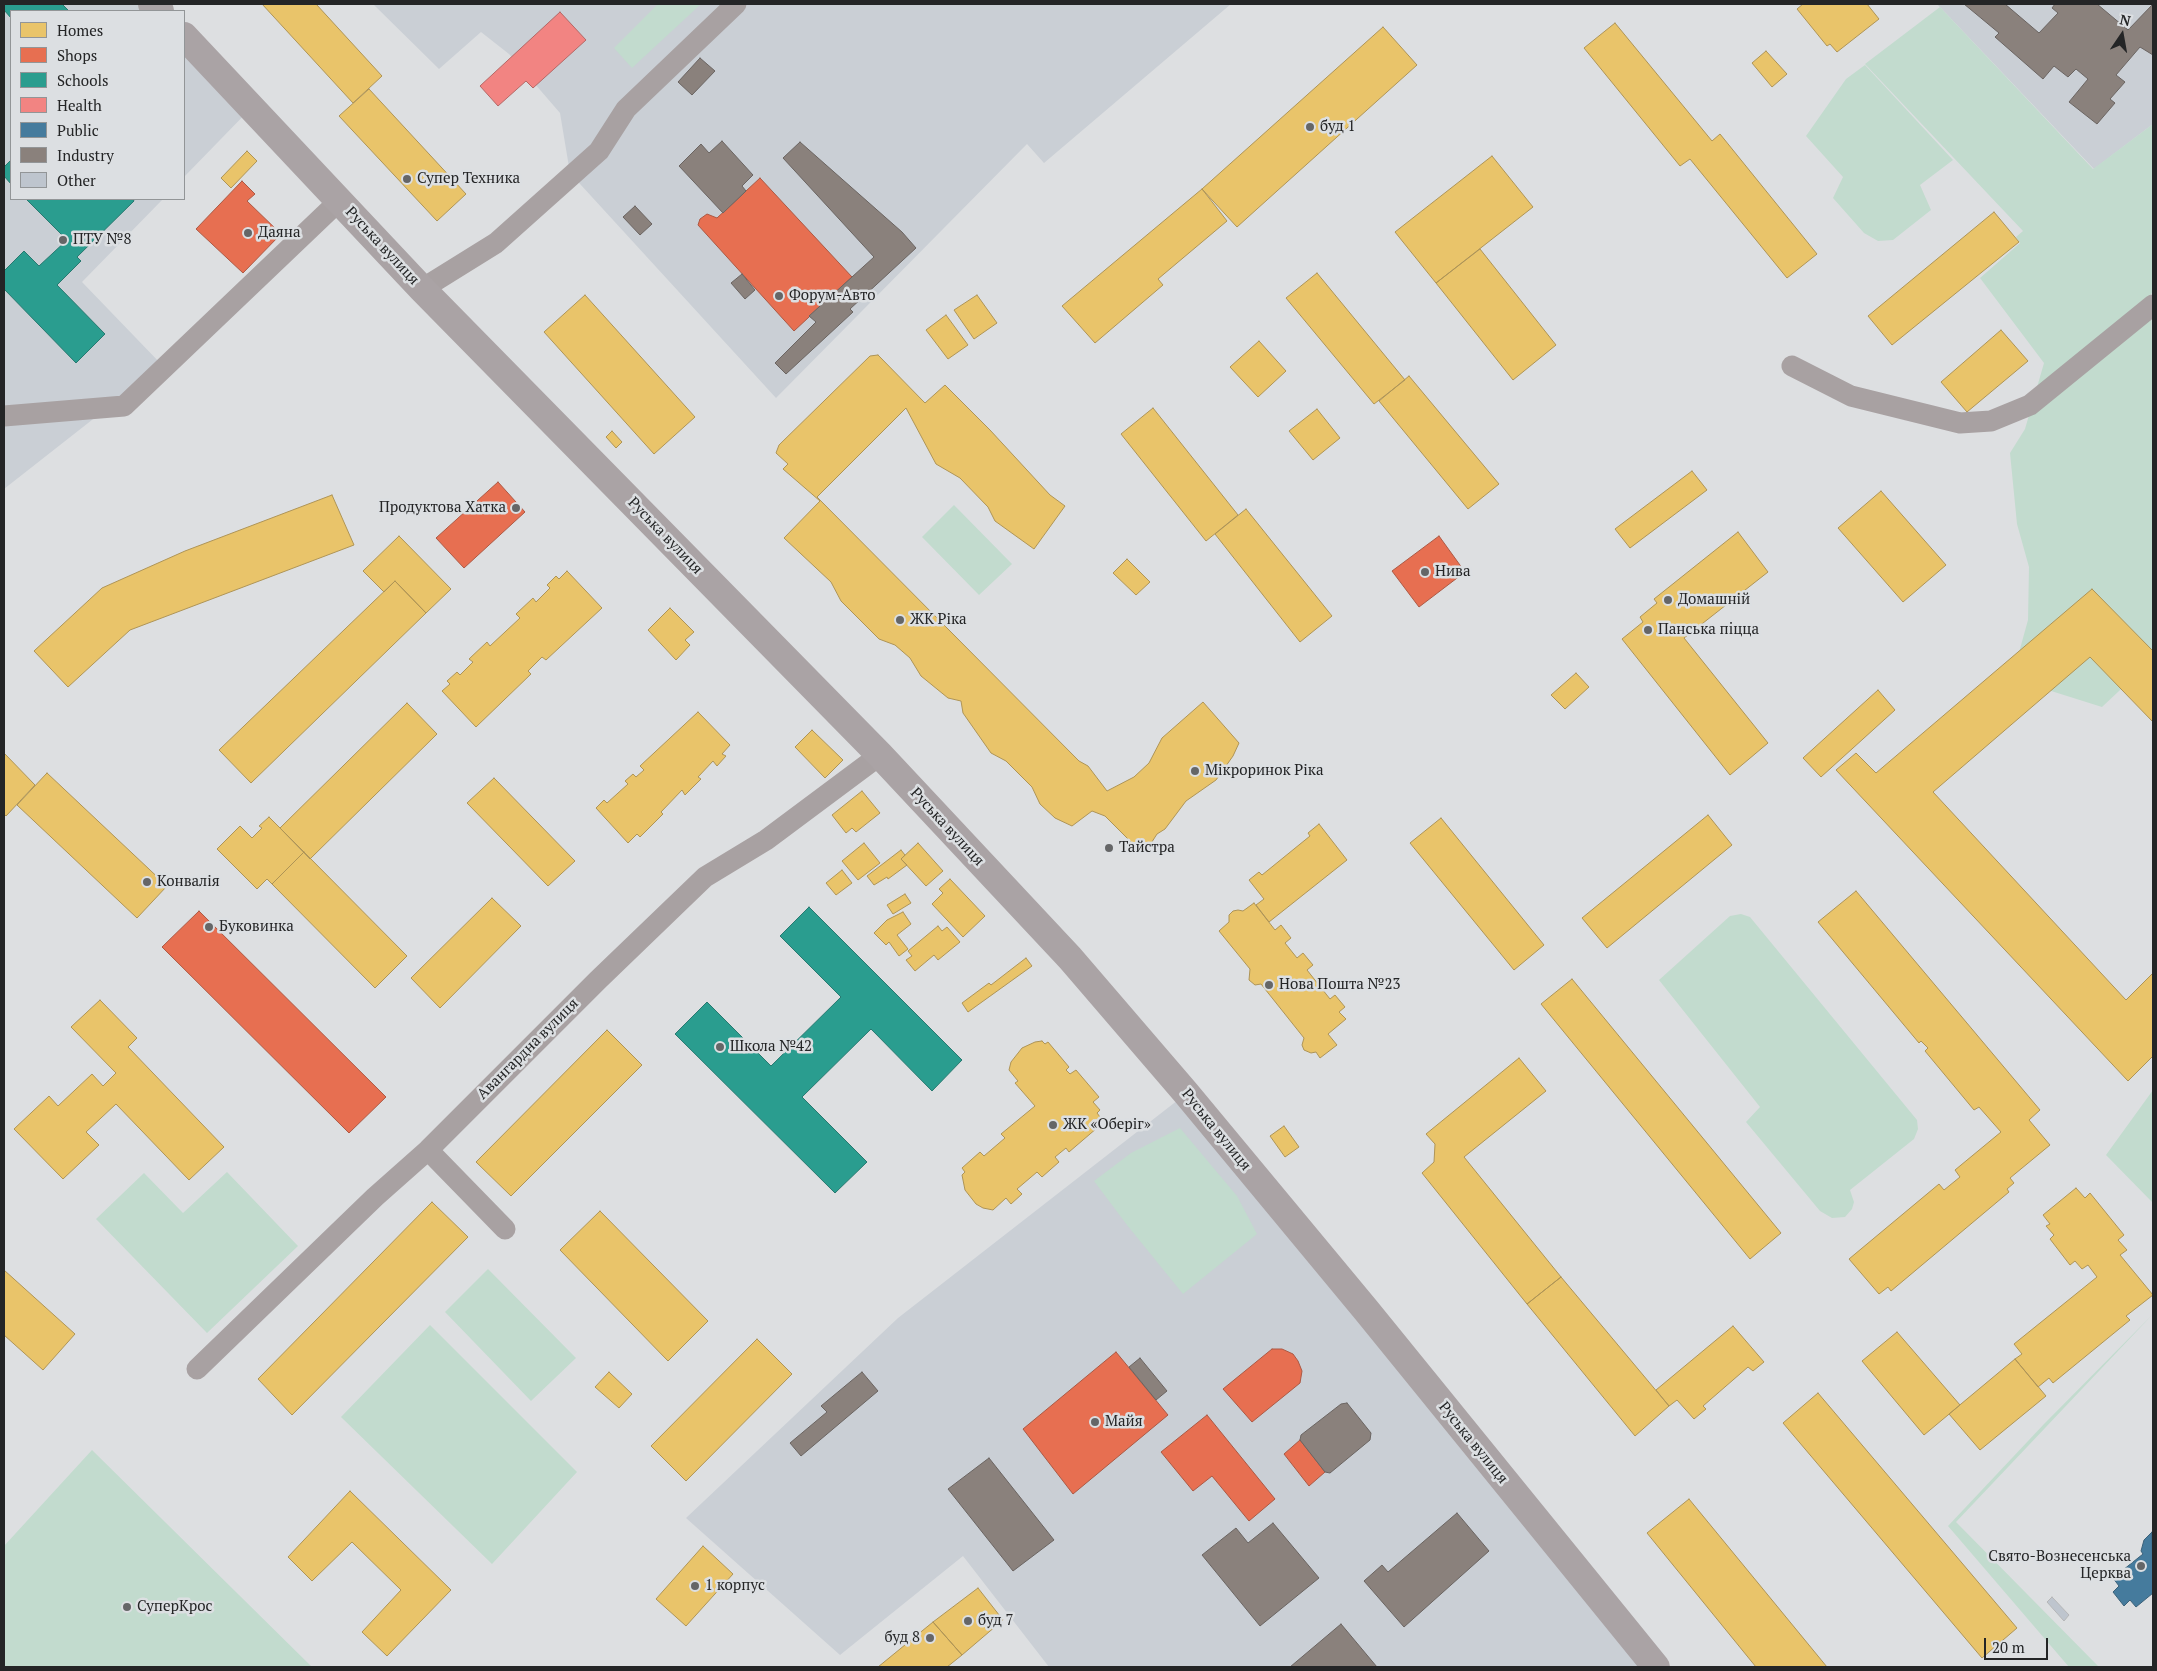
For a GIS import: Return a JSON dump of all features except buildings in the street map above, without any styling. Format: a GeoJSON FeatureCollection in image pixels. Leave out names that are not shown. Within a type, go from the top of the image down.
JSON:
{"type":"FeatureCollection","features":[{"type":"Feature","properties":{"kind":"main road","name":"Руська вулиця"},"geometry":{"type":"LineString","coordinates":[[185,37],[422,289],[880,755],[1070,958],[1366,1310],[1656,1667]]}},
{"type":"Feature","properties":{"kind":"street"},"geometry":{"type":"LineString","coordinates":[[422,289],[496,243],[599,151],[626,109],[736,4]]}},
{"type":"Feature","properties":{"kind":"street"},"geometry":{"type":"LineString","coordinates":[[4,416],[124,406],[340,200]]}},
{"type":"Feature","properties":{"kind":"street"},"geometry":{"type":"LineString","coordinates":[[1792,366],[1850,396],[1960,423],[1991,421],[2030,405],[2153,305]]}},
{"type":"Feature","properties":{"kind":"street","name":"Авангардна вулиця"},"geometry":{"type":"LineString","coordinates":[[197,1369],[375,1197],[428,1150],[542,1035],[705,877],[766,840],[880,755]]}},
{"type":"Feature","properties":{"kind":"street"},"geometry":{"type":"LineString","coordinates":[[428,1150],[505,1229]]}},
{"type":"Feature","properties":{"kind":"shaded area","name":"ПТУ №8"},"geometry":{"type":"Polygon","coordinates":[[[4,4],[159,4],[165,10],[10,10],[10,200],[162,200],[82,282],[162,365],[4,489],[4,4]]]}},
{"type":"Feature","properties":{"kind":"shaded area"},"geometry":{"type":"Polygon","coordinates":[[[373,4],[1231,4],[1044,163],[1027,144],[776,398],[570,173],[560,113],[509,54],[481,32],[439,69],[373,4]]]}},
{"type":"Feature","properties":{"kind":"shaded area"},"geometry":{"type":"Polygon","coordinates":[[[1937,4],[2153,4],[2153,124],[2094,169],[1937,4]]]}},
{"type":"Feature","properties":{"kind":"shaded area"},"geometry":{"type":"Polygon","coordinates":[[[185,31],[254,105],[185,176],[185,31]]]}},
{"type":"Feature","properties":{"kind":"shaded area"},"geometry":{"type":"Polygon","coordinates":[[[1187,1093],[1658,1667],[1049,1667],[963,1556],[840,1655],[686,1518],[898,1318],[1187,1093]]]}},
{"type":"Feature","properties":{"kind":"green space"},"geometry":{"type":"Polygon","coordinates":[[[658,4],[701,4],[632,68],[614,48],[658,4]]]}},
{"type":"Feature","properties":{"kind":"green space"},"geometry":{"type":"Polygon","coordinates":[[[1940,7],[2093,169],[2153,124],[2153,292],[2151,294],[2153,659],[2102,707],[2048,690],[2018,656],[2028,620],[2029,567],[2017,524],[2010,453],[2025,429],[2044,363],[1980,278],[2020,243],[2016,237],[2023,231],[1865,64],[1940,7]]]}},
{"type":"Feature","properties":{"kind":"green space"},"geometry":{"type":"Polygon","coordinates":[[[1865,65],[1953,160],[1920,185],[1931,210],[1893,240],[1878,241],[1864,233],[1833,198],[1843,177],[1806,136],[1846,79],[1865,65]]]}},
{"type":"Feature","properties":{"kind":"green space"},"geometry":{"type":"Polygon","coordinates":[[[954,505],[1012,564],[979,595],[922,537],[954,505]]]}},
{"type":"Feature","properties":{"kind":"green space"},"geometry":{"type":"Polygon","coordinates":[[[1741,914],[1750,917],[1917,1120],[1918,1129],[1914,1139],[1850,1190],[1854,1202],[1852,1209],[1845,1217],[1832,1218],[1820,1211],[1746,1122],[1760,1107],[1659,980],[1730,916],[1741,914]]]}},
{"type":"Feature","properties":{"kind":"green space"},"geometry":{"type":"Polygon","coordinates":[[[2153,1090],[2153,1203],[2106,1155],[2153,1090]]]}},
{"type":"Feature","properties":{"kind":"green space"},"geometry":{"type":"Polygon","coordinates":[[[1180,1128],[1237,1196],[1257,1234],[1183,1294],[1094,1181],[1131,1153],[1180,1128]]]}},
{"type":"Feature","properties":{"kind":"green space"},"geometry":{"type":"Polygon","coordinates":[[[227,1172],[298,1246],[207,1333],[96,1219],[144,1173],[183,1213],[227,1172]]]}},
{"type":"Feature","properties":{"kind":"green space"},"geometry":{"type":"Polygon","coordinates":[[[488,1269],[576,1358],[531,1401],[445,1312],[488,1269]]]}},
{"type":"Feature","properties":{"kind":"green space"},"geometry":{"type":"Polygon","coordinates":[[[2153,1314],[1956,1522],[2099,1667],[2069,1667],[1948,1526],[2044,1424],[2153,1314]]]}},
{"type":"Feature","properties":{"kind":"green space"},"geometry":{"type":"Polygon","coordinates":[[[430,1325],[577,1472],[492,1564],[341,1417],[430,1325]]]}},
{"type":"Feature","properties":{"kind":"green space","name":"СуперКрос"},"geometry":{"type":"Polygon","coordinates":[[[92,1450],[312,1667],[4,1667],[4,1546],[92,1450]]]}},
{"type":"Feature","properties":{"kind":"place","name":"буд 1"},"geometry":{"type":"Point","coordinates":[1310,127]}},
{"type":"Feature","properties":{"kind":"place","name":"Супер Техника"},"geometry":{"type":"Point","coordinates":[407,179]}},
{"type":"Feature","properties":{"kind":"place","name":"Даяна"},"geometry":{"type":"Point","coordinates":[248,233]}},
{"type":"Feature","properties":{"kind":"place","name":"ПТУ №8"},"geometry":{"type":"Point","coordinates":[63,240]}},
{"type":"Feature","properties":{"kind":"place","name":"Форум-Авто"},"geometry":{"type":"Point","coordinates":[779,296]}},
{"type":"Feature","properties":{"kind":"place","name":"Продуктова Хатка"},"geometry":{"type":"Point","coordinates":[516,508]}},
{"type":"Feature","properties":{"kind":"place","name":"Нива"},"geometry":{"type":"Point","coordinates":[1425,572]}},
{"type":"Feature","properties":{"kind":"place","name":"Домашній"},"geometry":{"type":"Point","coordinates":[1668,600]}},
{"type":"Feature","properties":{"kind":"place","name":"ЖК Ріка"},"geometry":{"type":"Point","coordinates":[900,620]}},
{"type":"Feature","properties":{"kind":"place","name":"Панська пiцца"},"geometry":{"type":"Point","coordinates":[1648,630]}},
{"type":"Feature","properties":{"kind":"place","name":"Мікроринок Ріка"},"geometry":{"type":"Point","coordinates":[1195,771]}},
{"type":"Feature","properties":{"kind":"place","name":"Тайстра"},"geometry":{"type":"Point","coordinates":[1109,848]}},
{"type":"Feature","properties":{"kind":"place","name":"Конвалія"},"geometry":{"type":"Point","coordinates":[147,882]}},
{"type":"Feature","properties":{"kind":"place","name":"Буковинка"},"geometry":{"type":"Point","coordinates":[209,927]}},
{"type":"Feature","properties":{"kind":"place","name":"Нова Пошта №23"},"geometry":{"type":"Point","coordinates":[1269,985]}},
{"type":"Feature","properties":{"kind":"place","name":"Школа №42"},"geometry":{"type":"Point","coordinates":[720,1047]}},
{"type":"Feature","properties":{"kind":"place","name":"ЖК «Оберіг»"},"geometry":{"type":"Point","coordinates":[1053,1125]}},
{"type":"Feature","properties":{"kind":"place","name":"Майя"},"geometry":{"type":"Point","coordinates":[1095,1422]}},
{"type":"Feature","properties":{"kind":"place","name":"Свято-Вознесенська Церква"},"geometry":{"type":"Point","coordinates":[2141,1566]}},
{"type":"Feature","properties":{"kind":"place","name":"1 корпус"},"geometry":{"type":"Point","coordinates":[695,1586]}},
{"type":"Feature","properties":{"kind":"place","name":"СуперКрос"},"geometry":{"type":"Point","coordinates":[127,1607]}},
{"type":"Feature","properties":{"kind":"place","name":"буд 7"},"geometry":{"type":"Point","coordinates":[968,1621]}},
{"type":"Feature","properties":{"kind":"place","name":"буд 8"},"geometry":{"type":"Point","coordinates":[930,1638]}}]}
